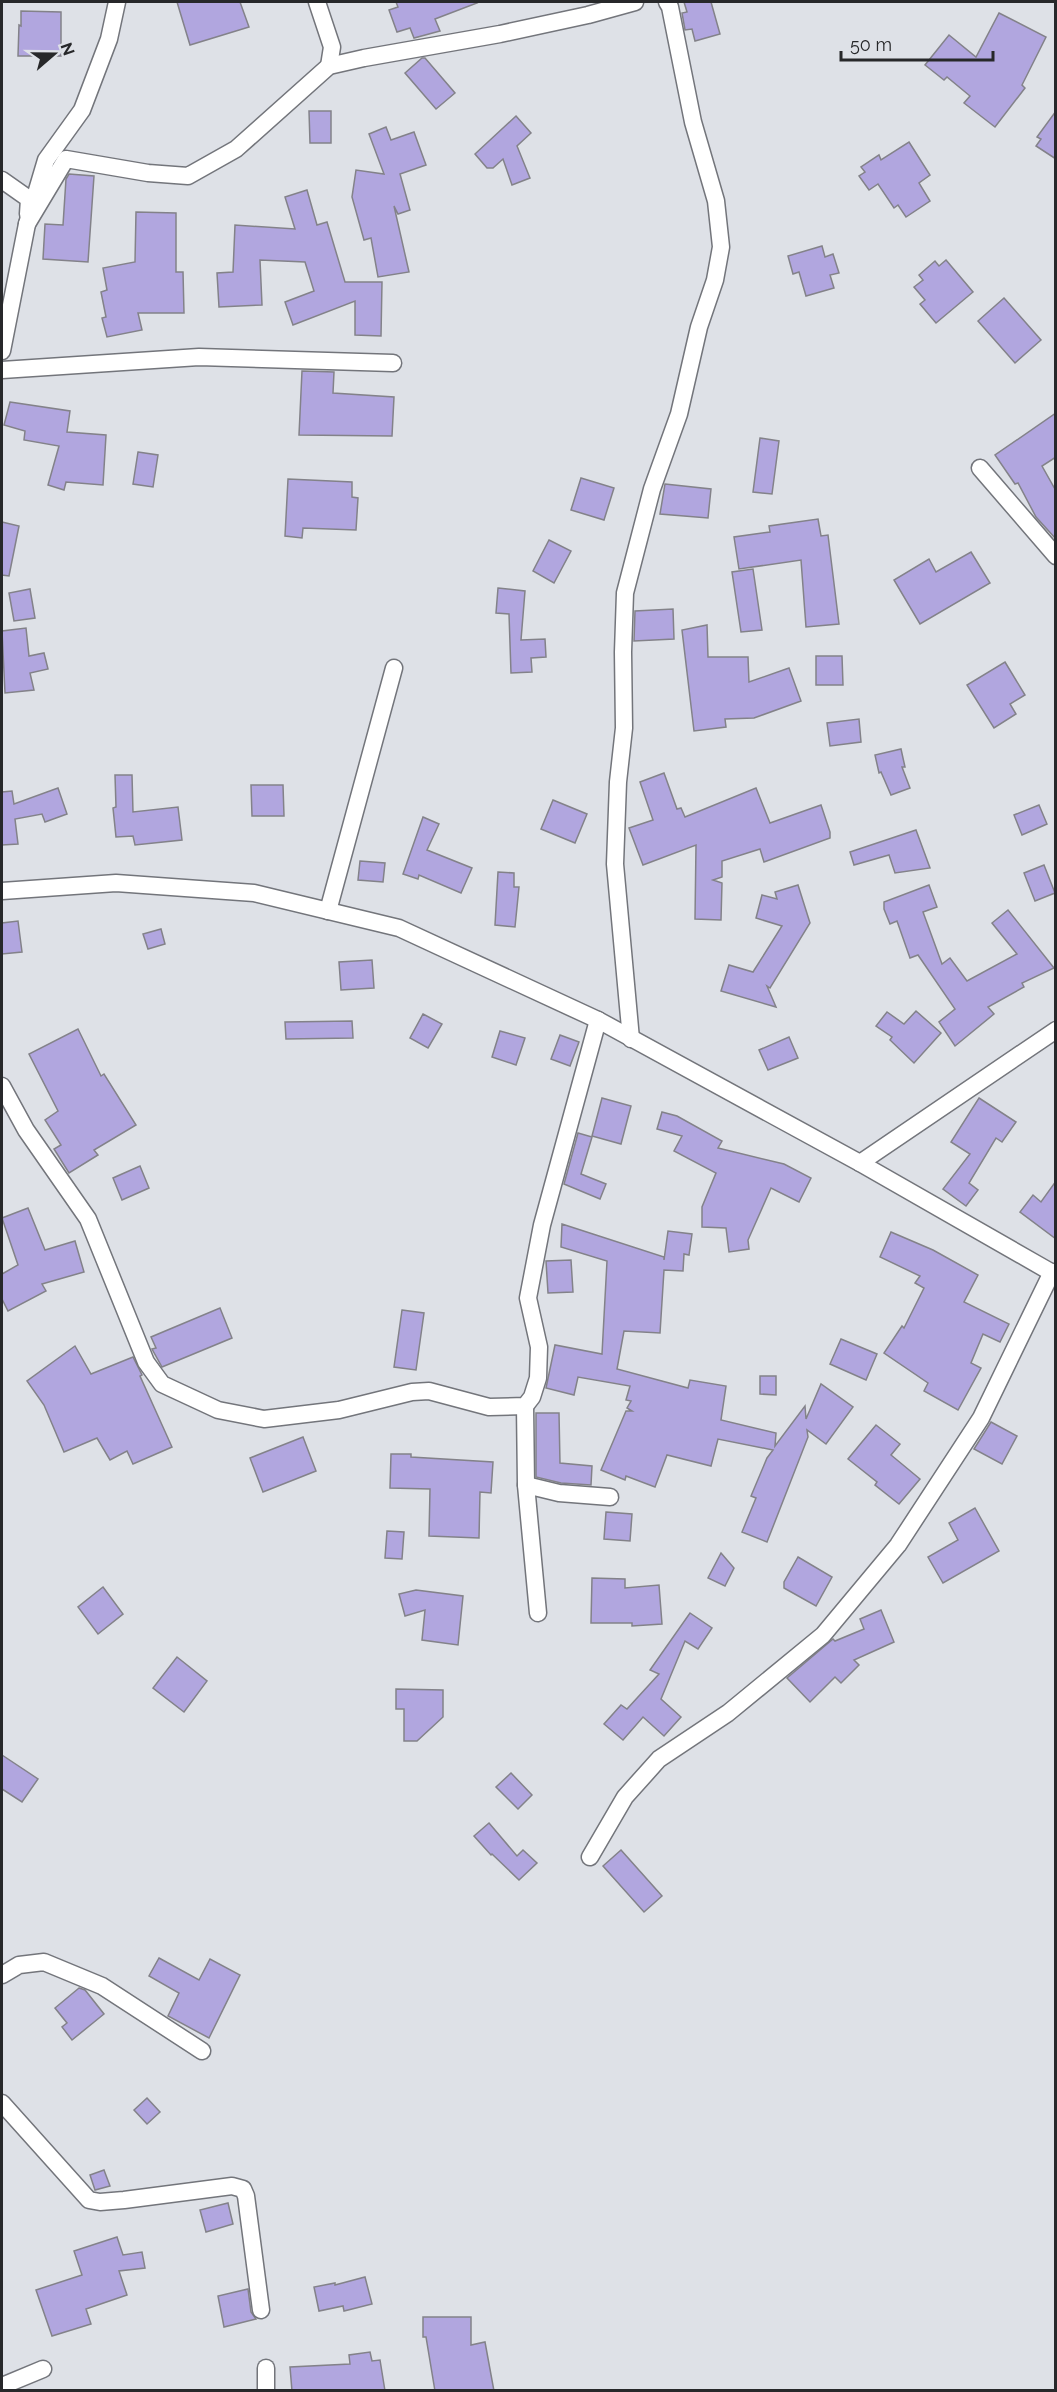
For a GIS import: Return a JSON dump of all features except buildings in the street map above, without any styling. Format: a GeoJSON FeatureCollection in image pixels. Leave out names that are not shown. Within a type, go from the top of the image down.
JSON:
{"type":"FeatureCollection","features":[{"type":"Feature","properties":{"kind":"street"},"geometry":{"type":"LineString","coordinates":[[2,351],[27,224],[46,160],[82,110],[109,39],[117,2]]}},
{"type":"Feature","properties":{"kind":"street"},"geometry":{"type":"LineString","coordinates":[[317,2],[332,47],[329,66]]}},
{"type":"Feature","properties":{"kind":"street"},"geometry":{"type":"LineString","coordinates":[[27,224],[66,159],[148,173],[188,176],[236,148],[329,66],[500,34],[588,15],[635,2]]}},
{"type":"Feature","properties":{"kind":"street"},"geometry":{"type":"LineString","coordinates":[[632,1039],[615,864],[618,782],[624,728],[622,652],[626,593],[652,489],[678,414],[699,327],[715,280],[721,247],[716,201],[693,122],[670,7],[667,2]]}},
{"type":"Feature","properties":{"kind":"street"},"geometry":{"type":"LineString","coordinates":[[2,180],[28,199],[27,224]]}},
{"type":"Feature","properties":{"kind":"street"},"geometry":{"type":"LineString","coordinates":[[2,370],[199,357],[393,363]]}},
{"type":"Feature","properties":{"kind":"street"},"geometry":{"type":"LineString","coordinates":[[980,468],[1056,556]]}},
{"type":"Feature","properties":{"kind":"street"},"geometry":{"type":"LineString","coordinates":[[328,911],[394,668]]}},
{"type":"Feature","properties":{"kind":"street"},"geometry":{"type":"LineString","coordinates":[[2,891],[116,884],[254,893],[399,928],[598,1020],[860,1163],[1054,1274],[981,1418],[898,1545],[823,1635],[728,1713],[659,1759],[625,1797],[590,1857]]}},
{"type":"Feature","properties":{"kind":"street"},"geometry":{"type":"LineString","coordinates":[[538,1613],[526,1485],[525,1406],[532,1397],[538,1378],[539,1347],[528,1298],[542,1225],[598,1020]]}},
{"type":"Feature","properties":{"kind":"street"},"geometry":{"type":"LineString","coordinates":[[860,1163],[1056,1030]]}},
{"type":"Feature","properties":{"kind":"street"},"geometry":{"type":"LineString","coordinates":[[2,1086],[26,1130],[88,1218],[146,1362],[162,1384],[218,1410],[264,1419],[339,1410],[412,1392],[429,1391],[489,1407],[525,1406]]}},
{"type":"Feature","properties":{"kind":"street"},"geometry":{"type":"LineString","coordinates":[[526,1485],[559,1493],[610,1497]]}},
{"type":"Feature","properties":{"kind":"street"},"geometry":{"type":"LineString","coordinates":[[2,1975],[19,1965],[44,1962],[102,1986],[202,2051]]}},
{"type":"Feature","properties":{"kind":"street"},"geometry":{"type":"LineString","coordinates":[[2,2103],[89,2199],[100,2202],[232,2186],[243,2189],[246,2196],[261,2310]]}},
{"type":"Feature","properties":{"kind":"street"},"geometry":{"type":"LineString","coordinates":[[266,2391],[267,2368]]}},
{"type":"Feature","properties":{"kind":"street"},"geometry":{"type":"LineString","coordinates":[[2,2386],[43,2369]]}}]}
